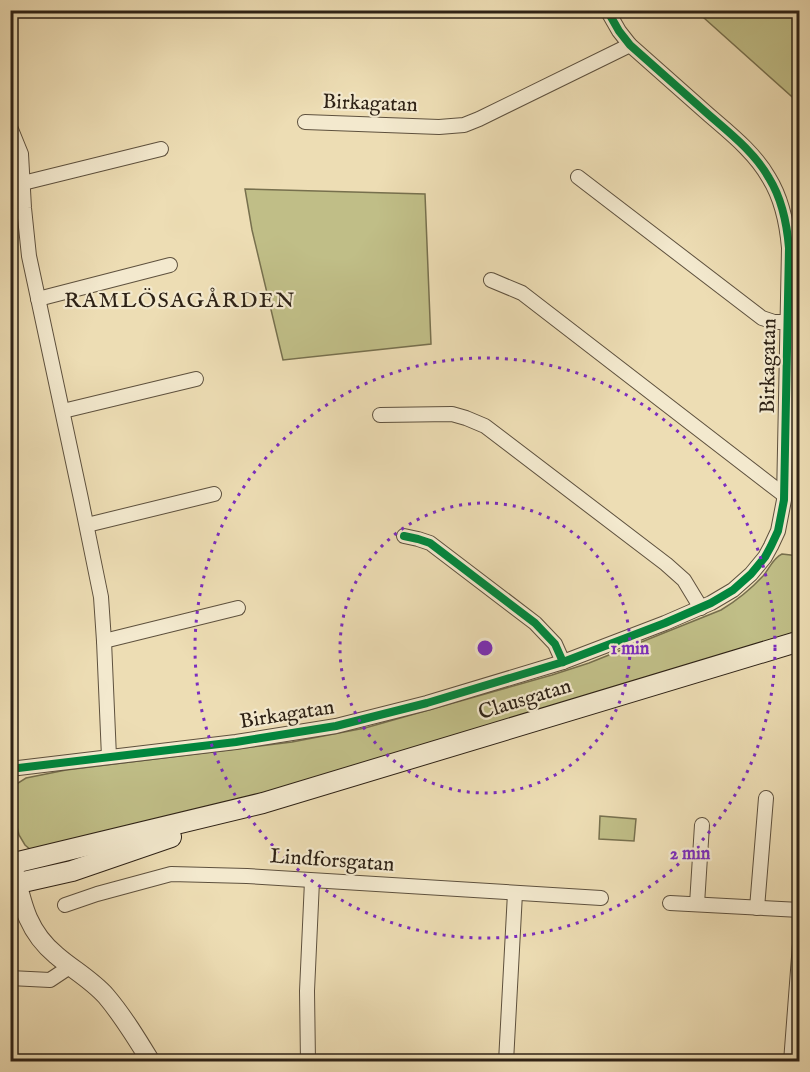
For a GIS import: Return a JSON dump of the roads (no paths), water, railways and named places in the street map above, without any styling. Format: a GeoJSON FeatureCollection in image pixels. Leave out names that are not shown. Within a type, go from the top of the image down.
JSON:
{"type":"FeatureCollection","features":[{"type":"Feature","properties":{"kind":"main road","name":"Clausgatan"},"geometry":{"type":"LineString","coordinates":[[14,885],[72,871],[263,803],[800,641]]}},
{"type":"Feature","properties":{"kind":"main road","name":"Clausgatan"},"geometry":{"type":"LineString","coordinates":[[11,861],[263,803]]}},
{"type":"Feature","properties":{"kind":"street","name":"Birkagatan"},"geometry":{"type":"LineString","coordinates":[[10,769],[236,742],[336,726],[427,703],[563,662],[700,608],[733,590],[765,557],[778,531],[784,495],[789,248],[782,208],[771,180],[762,167],[741,144],[630,45],[607,10]]}},
{"type":"Feature","properties":{"kind":"street","name":"Birkagatan"},"geometry":{"type":"LineString","coordinates":[[305,122],[439,127],[464,125],[630,45]]}},
{"type":"Feature","properties":{"kind":"street"},"geometry":{"type":"LineString","coordinates":[[10,127],[21,154],[27,243],[101,597],[109,757]]}},
{"type":"Feature","properties":{"kind":"street"},"geometry":{"type":"LineString","coordinates":[[23,183],[161,149]]}},
{"type":"Feature","properties":{"kind":"street","name":"Birkagatan"},"geometry":{"type":"LineString","coordinates":[[578,177],[762,318],[774,322],[788,322]]}},
{"type":"Feature","properties":{"kind":"street"},"geometry":{"type":"LineString","coordinates":[[38,299],[170,265]]}},
{"type":"Feature","properties":{"kind":"street"},"geometry":{"type":"LineString","coordinates":[[491,280],[522,293],[784,495]]}},
{"type":"Feature","properties":{"kind":"street"},"geometry":{"type":"LineString","coordinates":[[63,411],[196,379]]}},
{"type":"Feature","properties":{"kind":"street"},"geometry":{"type":"LineString","coordinates":[[380,415],[452,414],[466,418],[494,432],[666,564],[684,580],[700,608]]}},
{"type":"Feature","properties":{"kind":"street"},"geometry":{"type":"LineString","coordinates":[[87,525],[214,494]]}},
{"type":"Feature","properties":{"kind":"street"},"geometry":{"type":"LineString","coordinates":[[404,536],[430,543],[535,623],[555,644],[563,662]]}},
{"type":"Feature","properties":{"kind":"street"},"geometry":{"type":"LineString","coordinates":[[104,641],[238,608]]}},
{"type":"Feature","properties":{"kind":"street"},"geometry":{"type":"LineString","coordinates":[[757,908],[766,798]]}},
{"type":"Feature","properties":{"kind":"street"},"geometry":{"type":"LineString","coordinates":[[697,904],[702,825]]}},
{"type":"Feature","properties":{"kind":"street"},"geometry":{"type":"LineString","coordinates":[[11,861],[14,885],[37,936],[106,996],[151,1062]]}},
{"type":"Feature","properties":{"kind":"street","name":"Lindforsgatan"},"geometry":{"type":"LineString","coordinates":[[65,905],[171,874],[601,898]]}},
{"type":"Feature","properties":{"kind":"street"},"geometry":{"type":"LineString","coordinates":[[308,1062],[307,991],[312,881]]}},
{"type":"Feature","properties":{"kind":"street"},"geometry":{"type":"LineString","coordinates":[[506,1062],[515,893]]}},
{"type":"Feature","properties":{"kind":"street"},"geometry":{"type":"LineString","coordinates":[[670,903],[800,910]]}},
{"type":"Feature","properties":{"kind":"street"},"geometry":{"type":"LineString","coordinates":[[791,1062],[800,944]]}},
{"type":"Feature","properties":{"kind":"street"},"geometry":{"type":"LineString","coordinates":[[10,978],[50,980],[71,966]]}},
{"type":"Feature","properties":{"kind":"district","name":"RAMLÖSAGÅRDEN"},"geometry":{"type":"Point","coordinates":[180,301]}}]}
